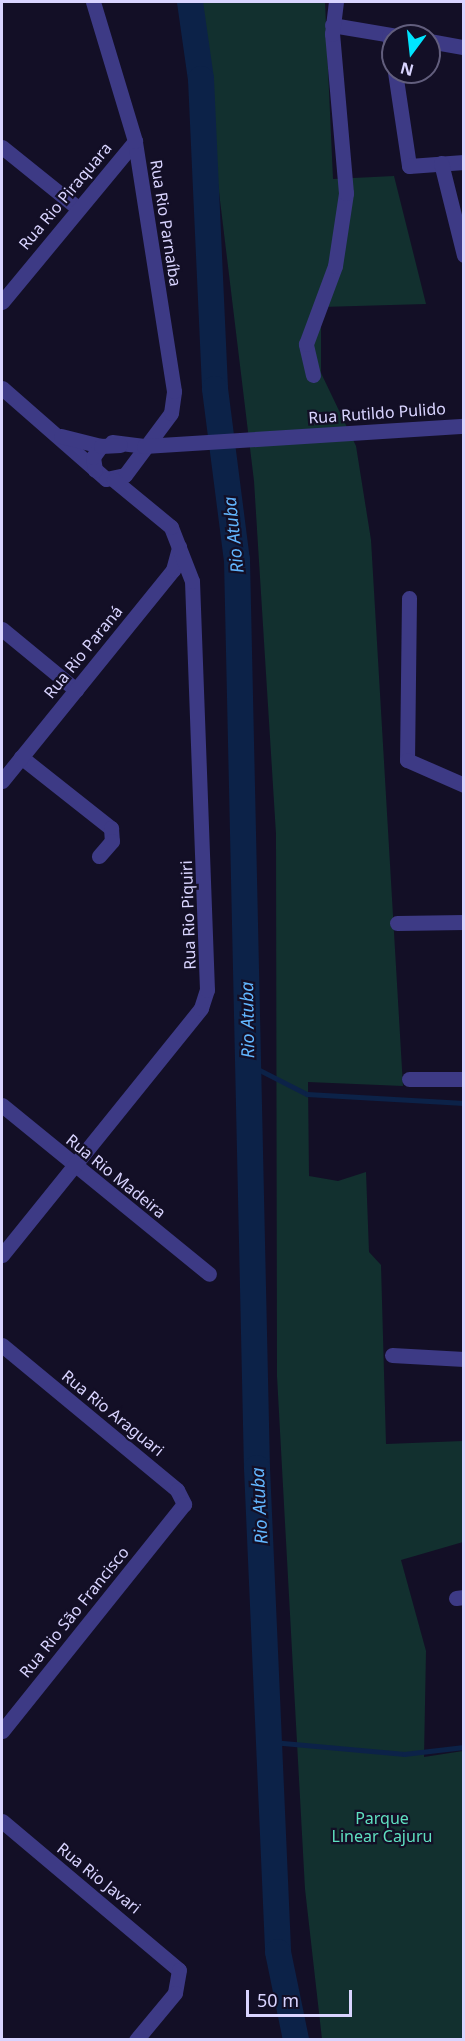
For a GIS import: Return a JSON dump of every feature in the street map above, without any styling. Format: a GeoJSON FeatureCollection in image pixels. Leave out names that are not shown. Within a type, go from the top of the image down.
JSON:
{"type":"FeatureCollection","features":[{"type":"Feature","properties":{"kind":"street","name":"Rua Rio Parnaíba"},"geometry":{"type":"LineString","coordinates":[[93,2],[135,141],[174,391],[166,421],[144,446],[129,470]]}},
{"type":"Feature","properties":{"kind":"street"},"geometry":{"type":"LineString","coordinates":[[312,375],[306,344],[336,266],[346,193],[332,25],[336,2]]}},
{"type":"Feature","properties":{"kind":"street"},"geometry":{"type":"LineString","coordinates":[[332,25],[381,33]]}},
{"type":"Feature","properties":{"kind":"street"},"geometry":{"type":"LineString","coordinates":[[441,43],[464,47]]}},
{"type":"Feature","properties":{"kind":"street"},"geometry":{"type":"LineString","coordinates":[[397,84],[409,166],[464,162]]}},
{"type":"Feature","properties":{"kind":"street","name":"Rua Rio Piraquara"},"geometry":{"type":"LineString","coordinates":[[2,302],[135,141]]}},
{"type":"Feature","properties":{"kind":"street"},"geometry":{"type":"LineString","coordinates":[[2,147],[78,208]]}},
{"type":"Feature","properties":{"kind":"street"},"geometry":{"type":"LineString","coordinates":[[441,164],[464,255]]}},
{"type":"Feature","properties":{"kind":"street"},"geometry":{"type":"LineString","coordinates":[[2,388],[61,436],[95,470],[114,480],[171,527],[178,542]]}},
{"type":"Feature","properties":{"kind":"street","name":"Rua Rutildo Pulido"},"geometry":{"type":"LineString","coordinates":[[61,436],[106,444],[144,446],[464,426]]}},
{"type":"Feature","properties":{"kind":"street"},"geometry":{"type":"LineString","coordinates":[[95,470],[93,457],[106,444],[130,455],[129,470],[114,480]]}},
{"type":"Feature","properties":{"kind":"street","name":"Rua Rio Paraná"},"geometry":{"type":"LineString","coordinates":[[2,781],[173,570],[178,542]]}},
{"type":"Feature","properties":{"kind":"street","name":"Rua Rio Piquiri"},"geometry":{"type":"LineString","coordinates":[[2,1256],[201,1008],[207,990],[194,598],[178,542]]}},
{"type":"Feature","properties":{"kind":"street"},"geometry":{"type":"LineString","coordinates":[[409,598],[407,760],[464,785]]}},
{"type":"Feature","properties":{"kind":"street"},"geometry":{"type":"LineString","coordinates":[[2,629],[76,690]]}},
{"type":"Feature","properties":{"kind":"street"},"geometry":{"type":"LineString","coordinates":[[21,757],[111,828],[112,841],[99,856]]}},
{"type":"Feature","properties":{"kind":"street"},"geometry":{"type":"LineString","coordinates":[[397,923],[464,922]]}},
{"type":"Feature","properties":{"kind":"street"},"geometry":{"type":"LineString","coordinates":[[409,1079],[464,1078]]}},
{"type":"Feature","properties":{"kind":"street","name":"Rua Rio Madeira"},"geometry":{"type":"LineString","coordinates":[[2,1105],[209,1274]]}},
{"type":"Feature","properties":{"kind":"street","name":"Rua Rio Araguari"},"geometry":{"type":"LineString","coordinates":[[2,1345],[177,1490],[184,1504],[175,1515]]}},
{"type":"Feature","properties":{"kind":"street"},"geometry":{"type":"LineString","coordinates":[[392,1355],[464,1359]]}},
{"type":"Feature","properties":{"kind":"street","name":"Rua Rio São Francisco"},"geometry":{"type":"LineString","coordinates":[[2,1731],[175,1515]]}},
{"type":"Feature","properties":{"kind":"street","name":"Rua Rio Javari"},"geometry":{"type":"LineString","coordinates":[[2,1821],[173,1962],[179,1970],[175,1993],[136,2040]]}},
{"type":"Feature","properties":{"kind":"green space","name":"Parque Linear Cajuru"},"geometry":{"type":"Polygon","coordinates":[[[196,2],[325,2],[333,179],[394,176],[426,304],[321,307],[321,373],[356,446],[371,540],[403,1086],[308,1082],[309,1176],[338,1181],[366,1172],[369,1252],[381,1265],[386,1444],[463,1441],[463,1542],[401,1560],[426,1651],[424,1757],[463,1751],[463,2039],[322,2039],[305,1889],[277,1376],[276,834],[254,481],[196,2]]]}},
{"type":"Feature","properties":{"kind":"waterway","name":"Rio Atuba"},"geometry":{"type":"LineString","coordinates":[[190,2],[201,79],[215,389],[237,560],[257,1468],[278,1952],[296,2040]]}},
{"type":"Feature","properties":{"kind":"waterway"},"geometry":{"type":"LineString","coordinates":[[250,1065],[307,1094],[464,1103]]}},
{"type":"Feature","properties":{"kind":"waterway"},"geometry":{"type":"LineString","coordinates":[[272,1742],[404,1754],[464,1747]]}}]}
